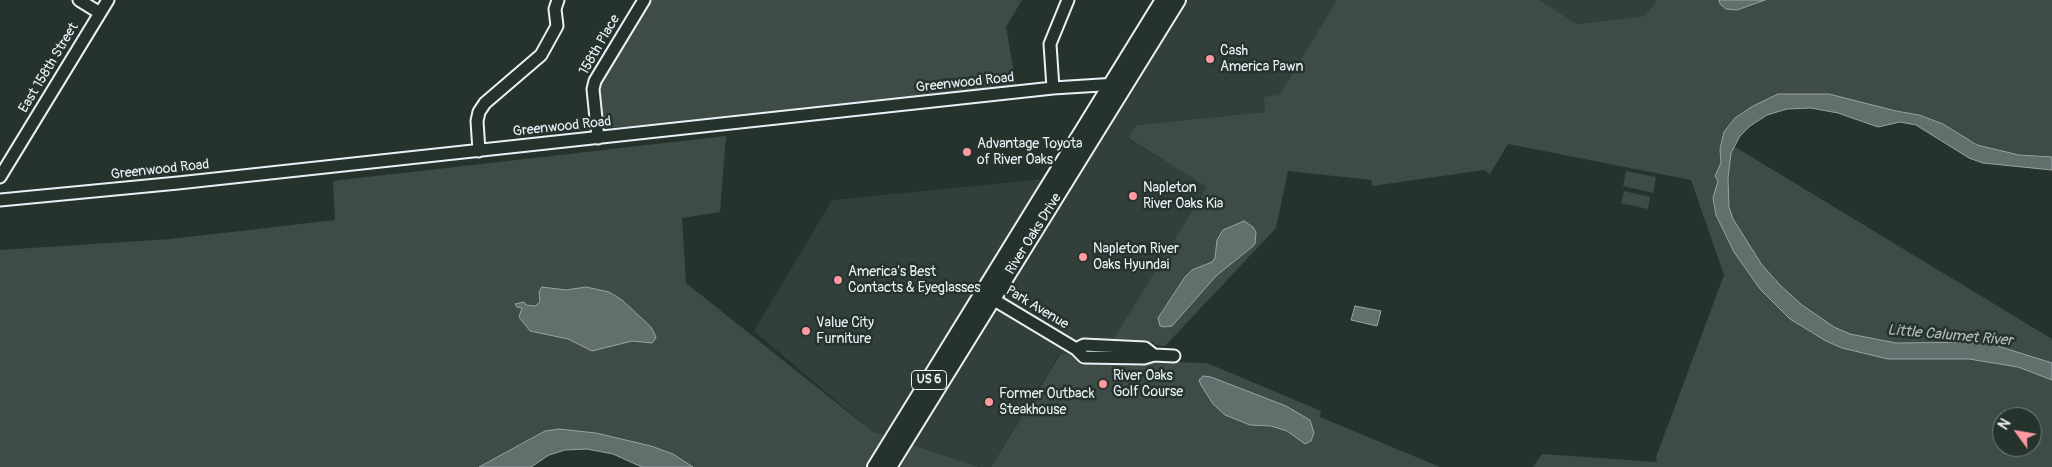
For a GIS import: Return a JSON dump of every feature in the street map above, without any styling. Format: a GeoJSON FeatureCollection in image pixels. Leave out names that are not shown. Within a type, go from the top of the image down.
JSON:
{"type":"FeatureCollection","features":[{"type":"Feature","properties":{"kind":"main road","name":"River Oaks Drive"},"geometry":{"type":"LineString","coordinates":[[890,467],[1111,84],[1163,0]]}},
{"type":"Feature","properties":{"kind":"main road","name":"River Oaks Drive"},"geometry":{"type":"LineString","coordinates":[[875,467],[1127,83],[1178,0]]}},
{"type":"Feature","properties":{"kind":"street"},"geometry":{"type":"LineString","coordinates":[[79,0],[100,13]]}},
{"type":"Feature","properties":{"kind":"street","name":"East 158th Street"},"geometry":{"type":"LineString","coordinates":[[0,177],[108,0]]}},
{"type":"Feature","properties":{"kind":"street"},"geometry":{"type":"LineString","coordinates":[[479,151],[478,112],[485,103],[541,55],[557,26],[555,8],[558,0]]}},
{"type":"Feature","properties":{"kind":"street","name":"158th Place"},"geometry":{"type":"LineString","coordinates":[[598,138],[593,90],[595,81],[644,0]]}},
{"type":"Feature","properties":{"kind":"street"},"geometry":{"type":"LineString","coordinates":[[1054,88],[1050,44],[1068,0]]}},
{"type":"Feature","properties":{"kind":"street","name":"Greenwood Road"},"geometry":{"type":"LineString","coordinates":[[0,200],[479,151],[1054,88],[1127,83]]}},
{"type":"Feature","properties":{"kind":"street","name":"Park Avenue"},"geometry":{"type":"LineString","coordinates":[[988,296],[1076,349],[1084,357],[1144,358],[1154,354],[1174,356]]}},
{"type":"Feature","properties":{"kind":"shaded area"},"geometry":{"type":"Polygon","coordinates":[[[650,0],[1022,0],[1006,27],[1016,85],[712,122],[602,128],[596,86],[650,0]]]}},
{"type":"Feature","properties":{"kind":"shaded area"},"geometry":{"type":"Polygon","coordinates":[[[1184,0],[1337,0],[1279,95],[1265,112],[1136,125],[1128,139],[1208,187],[1102,359],[1060,353],[991,467],[980,467],[910,444],[1184,0]]]}},
{"type":"Feature","properties":{"kind":"shaded area","name":"River Oaks Golf Course"},"geometry":{"type":"Polygon","coordinates":[[[1337,0],[1539,0],[1577,24],[1645,16],[1657,0],[2052,0],[2052,157],[2019,155],[1977,145],[1943,124],[1919,115],[1829,94],[1778,94],[1753,106],[1722,139],[2052,339],[2052,467],[1533,467],[1542,454],[1657,462],[1656,457],[1724,275],[1691,180],[1508,144],[1490,174],[1484,170],[1372,186],[1371,180],[1288,171],[1276,228],[1165,346],[1156,345],[1153,342],[1110,345],[1207,187],[1128,138],[1136,125],[1265,112],[1264,97],[1279,95],[1337,0]]]}},
{"type":"Feature","properties":{"kind":"shaded area"},"geometry":{"type":"Polygon","coordinates":[[[1539,0],[1657,0],[1645,16],[1577,24],[1539,0]]]}},
{"type":"Feature","properties":{"kind":"shaded area"},"geometry":{"type":"Polygon","coordinates":[[[1719,0],[1765,0],[1737,10],[1726,9],[1720,4],[1719,0]]]}},
{"type":"Feature","properties":{"kind":"shaded area"},"geometry":{"type":"Polygon","coordinates":[[[1778,94],[1829,94],[1919,115],[1943,124],[1977,145],[2019,155],[2052,157],[2052,170],[1983,163],[1969,158],[1916,125],[1900,122],[1878,127],[1838,113],[1811,108],[1787,109],[1767,115],[1750,126],[1740,136],[1731,153],[1728,178],[1729,207],[1733,219],[1762,265],[1802,305],[1834,327],[1850,334],[1896,343],[1985,342],[2052,363],[2052,380],[2018,367],[1969,359],[1888,359],[1842,348],[1826,341],[1790,319],[1760,289],[1734,252],[1716,215],[1713,198],[1718,181],[1715,176],[1721,163],[1720,149],[1724,132],[1735,118],[1753,106],[1778,94]]]}},
{"type":"Feature","properties":{"kind":"shaded area"},"geometry":{"type":"Polygon","coordinates":[[[726,136],[720,212],[682,218],[686,283],[873,432],[980,467],[693,467],[545,431],[479,467],[0,467],[0,250],[171,239],[335,220],[333,181],[726,136]]]}},
{"type":"Feature","properties":{"kind":"shaded area"},"geometry":{"type":"Polygon","coordinates":[[[1626,171],[1656,177],[1653,193],[1623,186],[1626,171]]]}},
{"type":"Feature","properties":{"kind":"shaded area"},"geometry":{"type":"Polygon","coordinates":[[[1045,179],[887,437],[873,432],[754,331],[832,200],[1045,179]]]}},
{"type":"Feature","properties":{"kind":"shaded area"},"geometry":{"type":"Polygon","coordinates":[[[1624,191],[1650,197],[1648,209],[1621,203],[1624,191]]]}},
{"type":"Feature","properties":{"kind":"shaded area"},"geometry":{"type":"Polygon","coordinates":[[[1244,221],[1253,227],[1256,232],[1255,244],[1216,276],[1172,326],[1160,326],[1158,318],[1185,277],[1192,270],[1212,262],[1215,258],[1217,240],[1223,230],[1244,221]]]}},
{"type":"Feature","properties":{"kind":"shaded area"},"geometry":{"type":"Polygon","coordinates":[[[542,287],[566,290],[586,287],[609,292],[622,300],[651,327],[656,337],[652,343],[632,341],[592,351],[568,339],[530,331],[519,317],[522,308],[517,307],[515,304],[524,302],[526,305],[535,306],[540,302],[539,292],[542,287]]]}},
{"type":"Feature","properties":{"kind":"shaded area"},"geometry":{"type":"Polygon","coordinates":[[[1355,306],[1381,311],[1377,326],[1351,320],[1355,306]]]}},
{"type":"Feature","properties":{"kind":"shaded area","name":"River Oaks Golf Course"},"geometry":{"type":"Polygon","coordinates":[[[1061,353],[1106,360],[1207,363],[1321,411],[1320,417],[1440,467],[991,467],[1061,353]]]}},
{"type":"Feature","properties":{"kind":"shaded area"},"geometry":{"type":"Polygon","coordinates":[[[1203,376],[1211,377],[1286,406],[1310,420],[1314,433],[1311,441],[1305,444],[1287,431],[1271,426],[1250,425],[1225,415],[1213,404],[1201,385],[1199,380],[1203,376]]]}},
{"type":"Feature","properties":{"kind":"shaded area"},"geometry":{"type":"Polygon","coordinates":[[[559,429],[596,433],[651,446],[673,454],[693,467],[642,467],[613,454],[587,449],[565,450],[549,455],[531,467],[479,467],[545,431],[559,429]]]}},
{"type":"Feature","properties":{"kind":"place","name":"Cash America Pawn"},"geometry":{"type":"Point","coordinates":[1210,59]}},
{"type":"Feature","properties":{"kind":"place","name":"Advantage Toyota of River Oaks"},"geometry":{"type":"Point","coordinates":[967,152]}},
{"type":"Feature","properties":{"kind":"place","name":"Napleton River Oaks Kia"},"geometry":{"type":"Point","coordinates":[1133,196]}},
{"type":"Feature","properties":{"kind":"place","name":"Napleton River Oaks Hyundai"},"geometry":{"type":"Point","coordinates":[1083,257]}},
{"type":"Feature","properties":{"kind":"place","name":"America's Best Contacts & Eyeglasses"},"geometry":{"type":"Point","coordinates":[838,280]}},
{"type":"Feature","properties":{"kind":"place","name":"Value City Furniture"},"geometry":{"type":"Point","coordinates":[806,331]}},
{"type":"Feature","properties":{"kind":"place","name":"River Oaks Golf Course"},"geometry":{"type":"Point","coordinates":[1103,384]}},
{"type":"Feature","properties":{"kind":"place","name":"Former Outback Steakhouse"},"geometry":{"type":"Point","coordinates":[989,402]}},
{"type":"Feature","properties":{"kind":"water label","name":"Little Calumet River"},"geometry":{"type":"Point","coordinates":[1950,336]}}]}
